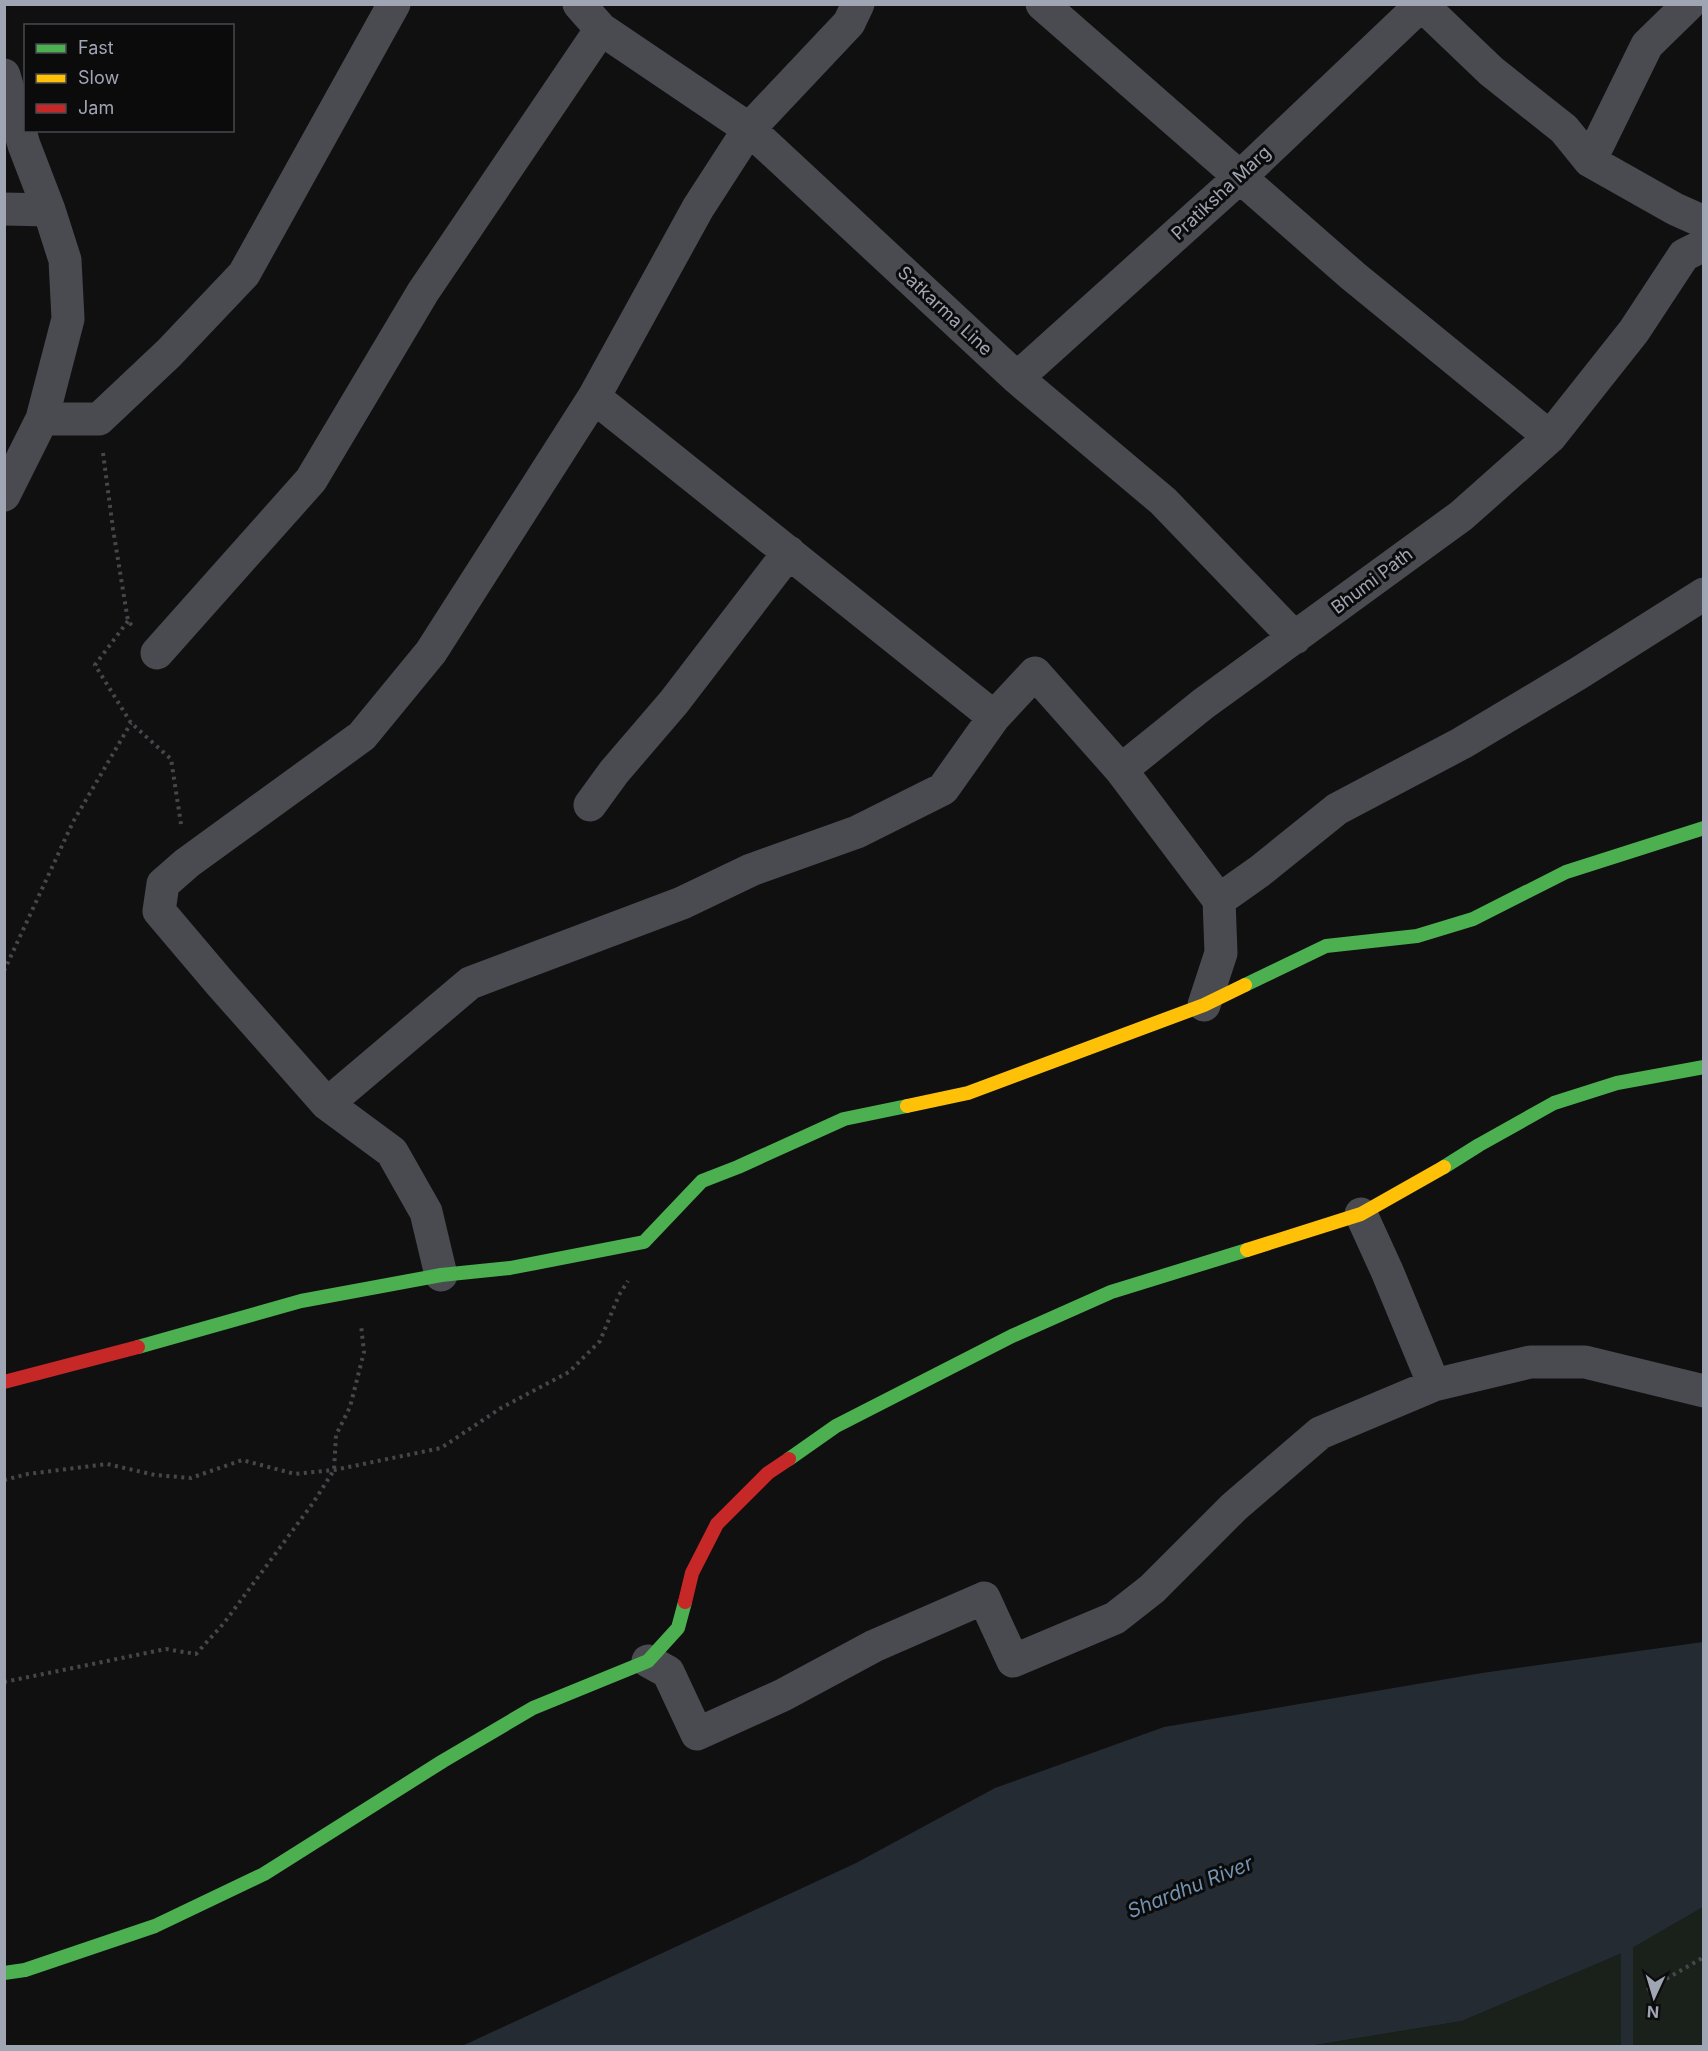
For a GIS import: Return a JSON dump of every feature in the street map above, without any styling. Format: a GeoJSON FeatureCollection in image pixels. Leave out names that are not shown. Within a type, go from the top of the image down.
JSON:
{"type":"FeatureCollection","features":[{"type":"Feature","properties":{"kind":"street"},"geometry":{"type":"LineString","coordinates":[[42,419],[99,419],[169,353],[244,274],[394,4]]}},
{"type":"Feature","properties":{"kind":"street","name":"Satkarma Line"},"geometry":{"type":"LineString","coordinates":[[579,4],[601,29],[749,129],[1017,378],[1163,501],[1295,638]]}},
{"type":"Feature","properties":{"kind":"street"},"geometry":{"type":"LineString","coordinates":[[441,1275],[426,1212],[392,1152],[327,1104],[219,983],[159,911],[163,884],[187,863],[362,736],[431,652],[594,397],[698,208],[749,129],[849,23],[858,4]]}},
{"type":"Feature","properties":{"kind":"street"},"geometry":{"type":"LineString","coordinates":[[1041,4],[1353,276],[1550,437]]}},
{"type":"Feature","properties":{"kind":"street"},"geometry":{"type":"LineString","coordinates":[[1590,161],[1647,45],[1689,4]]}},
{"type":"Feature","properties":{"kind":"street"},"geometry":{"type":"LineString","coordinates":[[1422,5],[1491,71],[1564,129],[1590,161],[1675,209],[1704,222]]}},
{"type":"Feature","properties":{"kind":"street","name":"Pratiksha Marg"},"geometry":{"type":"LineString","coordinates":[[1017,378],[1239,178],[1422,5]]}},
{"type":"Feature","properties":{"kind":"street"},"geometry":{"type":"LineString","coordinates":[[157,653],[311,480],[423,292],[601,29]]}},
{"type":"Feature","properties":{"kind":"street"},"geometry":{"type":"LineString","coordinates":[[4,75],[24,145],[65,260],[68,319],[42,419],[4,495]]}},
{"type":"Feature","properties":{"kind":"street"},"geometry":{"type":"LineString","coordinates":[[4,208],[49,210]]}},
{"type":"Feature","properties":{"kind":"street","name":"Bhumi Path"},"geometry":{"type":"LineString","coordinates":[[1121,770],[1203,704],[1461,516],[1550,437],[1635,331],[1684,255],[1704,245]]}},
{"type":"Feature","properties":{"kind":"street"},"geometry":{"type":"LineString","coordinates":[[594,397],[994,717]]}},
{"type":"Feature","properties":{"kind":"street"},"geometry":{"type":"LineString","coordinates":[[590,806],[614,771],[674,702],[789,552]]}},
{"type":"Feature","properties":{"kind":"street"},"geometry":{"type":"LineString","coordinates":[[1219,900],[1260,871],[1337,809],[1462,743],[1704,594]]}},
{"type":"Feature","properties":{"kind":"street"},"geometry":{"type":"LineString","coordinates":[[327,1104],[470,983],[682,903],[751,870],[857,832],[943,789],[994,717],[1035,673],[1121,770],[1219,900],[1221,953],[1204,1005]]}},
{"type":"Feature","properties":{"kind":"street"},"geometry":{"type":"LineString","coordinates":[[4,1382],[300,1301],[441,1275],[510,1268],[644,1242],[702,1181],[844,1119],[968,1093],[1204,1005],[1326,946],[1417,936],[1473,919],[1566,873],[1704,828]]}},
{"type":"Feature","properties":{"kind":"street"},"geometry":{"type":"LineString","coordinates":[[4,1973],[26,1970],[155,1926],[264,1874],[443,1761],[533,1708],[648,1660],[678,1628],[692,1573],[717,1524],[768,1473],[837,1426],[1012,1336],[1111,1292],[1361,1214],[1422,1181],[1479,1145],[1554,1103],[1617,1083],[1704,1067]]}},
{"type":"Feature","properties":{"kind":"street"},"geometry":{"type":"LineString","coordinates":[[1361,1214],[1434,1385]]}},
{"type":"Feature","properties":{"kind":"street"},"geometry":{"type":"LineString","coordinates":[[648,1660],[668,1672],[697,1734],[783,1695],[874,1646],[984,1598],[1013,1661],[1115,1618],[1152,1589],[1234,1507],[1320,1433],[1434,1385],[1530,1362],[1585,1362],[1704,1391]]}},
{"type":"Feature","properties":{"kind":"path"},"geometry":{"type":"LineString","coordinates":[[99,419],[128,621],[157,653]]}},
{"type":"Feature","properties":{"kind":"path"},"geometry":{"type":"LineString","coordinates":[[128,621],[95,665],[131,723],[171,759],[187,863]]}},
{"type":"Feature","properties":{"kind":"path"},"geometry":{"type":"LineString","coordinates":[[4,971],[73,822],[131,723]]}},
{"type":"Feature","properties":{"kind":"path"},"geometry":{"type":"LineString","coordinates":[[4,1480],[28,1474],[107,1464],[155,1475],[190,1478],[242,1460],[295,1474],[334,1470],[441,1448],[501,1408],[569,1372],[600,1341],[619,1295],[631,1278]]}},
{"type":"Feature","properties":{"kind":"path"},"geometry":{"type":"LineString","coordinates":[[4,1682],[166,1649],[196,1654],[224,1623],[313,1503],[334,1470],[336,1435],[350,1407],[364,1352],[358,1291]]}},
{"type":"Feature","properties":{"kind":"path"},"geometry":{"type":"LineString","coordinates":[[1647,1990],[1704,1957]]}},
{"type":"Feature","properties":{"kind":"shaded area"},"geometry":{"type":"Polygon","coordinates":[[[1703,1907],[1703,2046],[1309,2046],[1462,2021],[1627,1951],[1703,1907]]]}},
{"type":"Feature","properties":{"kind":"water","name":"Shardhu River"},"geometry":{"type":"Polygon","coordinates":[[[1703,1642],[1703,1907],[1627,1951],[1462,2021],[1309,2046],[462,2046],[856,1863],[995,1788],[1164,1727],[1482,1673],[1703,1642]]]}},
{"type":"Feature","properties":{"kind":"waterway"},"geometry":{"type":"LineString","coordinates":[[1627,1937],[1627,2046]]}},
{"type":"Feature","properties":{"kind":"traffic: fast"},"geometry":{"type":"LineString","coordinates":[[1245,985],[1326,946],[1417,936],[1473,919],[1566,872],[1704,828]]}},
{"type":"Feature","properties":{"kind":"traffic: fast"},"geometry":{"type":"LineString","coordinates":[[1444,1167],[1554,1103],[1617,1083],[1704,1067]]}},
{"type":"Feature","properties":{"kind":"traffic: fast"},"geometry":{"type":"LineString","coordinates":[[138,1347],[301,1301],[441,1275],[510,1268],[644,1242],[702,1181],[844,1119],[907,1106]]}},
{"type":"Feature","properties":{"kind":"traffic: fast"},"geometry":{"type":"LineString","coordinates":[[789,1459],[836,1426],[1012,1336],[1111,1292],[1247,1250]]}},
{"type":"Feature","properties":{"kind":"traffic: fast"},"geometry":{"type":"LineString","coordinates":[[4,1973],[25,1970],[155,1926],[264,1874],[443,1761],[533,1708],[648,1661],[678,1628],[685,1602]]}},
{"type":"Feature","properties":{"kind":"traffic: slow"},"geometry":{"type":"LineString","coordinates":[[907,1106],[968,1093],[1204,1005],[1245,985]]}},
{"type":"Feature","properties":{"kind":"traffic: slow"},"geometry":{"type":"LineString","coordinates":[[1247,1250],[1361,1214],[1444,1167]]}},
{"type":"Feature","properties":{"kind":"traffic: jam"},"geometry":{"type":"LineString","coordinates":[[4,1382],[138,1347]]}},
{"type":"Feature","properties":{"kind":"traffic: jam"},"geometry":{"type":"LineString","coordinates":[[685,1602],[692,1573],[717,1524],[768,1473],[789,1459]]}}]}
